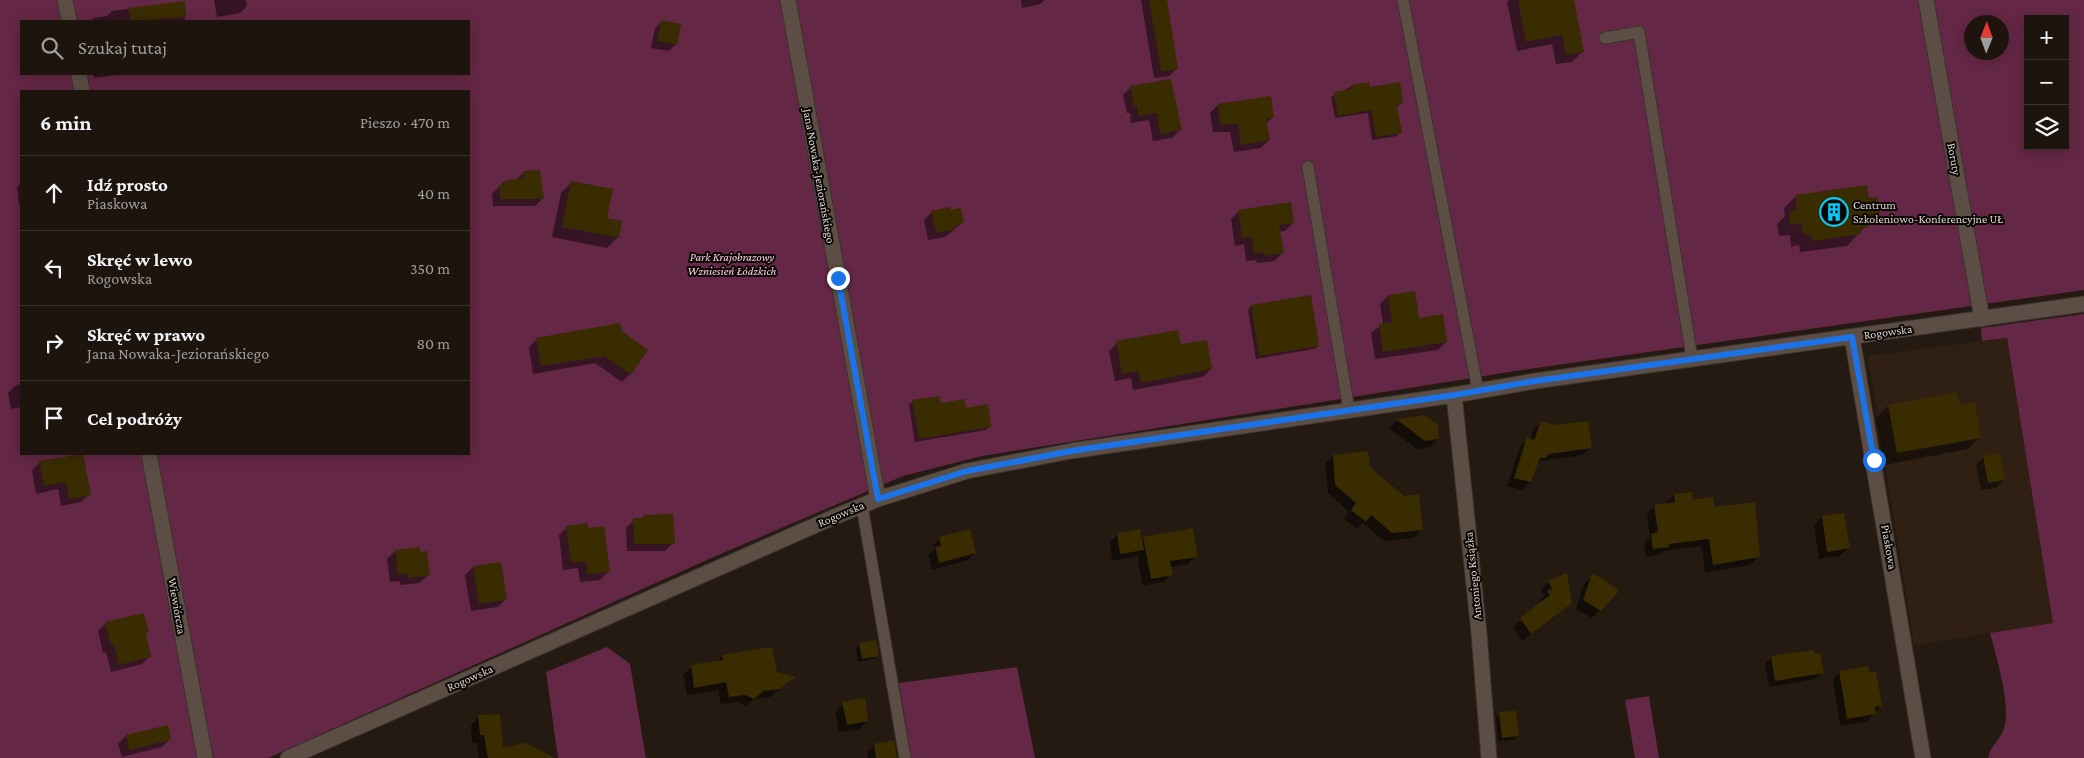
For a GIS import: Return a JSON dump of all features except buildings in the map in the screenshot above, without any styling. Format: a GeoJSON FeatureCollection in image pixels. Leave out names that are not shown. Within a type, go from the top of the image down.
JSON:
{"type":"FeatureCollection","features":[{"type":"Feature","properties":{"kind":"street"},"geometry":{"type":"LineString","coordinates":[[65,0],[69,20]]}},
{"type":"Feature","properties":{"kind":"street","name":"Jana Nowaka-Jeziorańskiego"},"geometry":{"type":"LineString","coordinates":[[788,0],[878,499]]}},
{"type":"Feature","properties":{"kind":"street","name":"Boruty"},"geometry":{"type":"LineString","coordinates":[[1926,0],[1982,319]]}},
{"type":"Feature","properties":{"kind":"street"},"geometry":{"type":"LineString","coordinates":[[79,75],[82,90]]}},
{"type":"Feature","properties":{"kind":"street","name":"Rogowska"},"geometry":{"type":"LineString","coordinates":[[288,758],[878,499],[967,471],[1052,454],[1692,358],[2084,304]]}},
{"type":"Feature","properties":{"kind":"street","name":"Piaskowa"},"geometry":{"type":"LineString","coordinates":[[1852,337],[1923,758]]}},
{"type":"Feature","properties":{"kind":"street","name":"Antoniego Książka"},"geometry":{"type":"LineString","coordinates":[[1454,395],[1479,633],[1489,758]]}},
{"type":"Feature","properties":{"kind":"street","name":"Wiewiórcza"},"geometry":{"type":"LineString","coordinates":[[148,455],[205,758]]}},
{"type":"Feature","properties":{"kind":"lane"},"geometry":{"type":"LineString","coordinates":[[1403,0],[1478,391]]}},
{"type":"Feature","properties":{"kind":"lane"},"geometry":{"type":"LineString","coordinates":[[1605,38],[1639,32],[1692,358]]}},
{"type":"Feature","properties":{"kind":"lane"},"geometry":{"type":"LineString","coordinates":[[1308,167],[1350,410]]}},
{"type":"Feature","properties":{"kind":"lane"},"geometry":{"type":"LineString","coordinates":[[862,506],[905,758]]}},
{"type":"Feature","properties":{"kind":"shaded area"},"geometry":{"type":"Polygon","coordinates":[[[2007,338],[2053,623],[1914,645],[1868,356],[2007,338]]]}},
{"type":"Feature","properties":{"kind":"green space","name":"Park Krajobrazowy Wzniesień Łódzkich"},"geometry":{"type":"Polygon","coordinates":[[[0,0],[2084,0],[2084,290],[1522,370],[982,456],[903,476],[709,559],[268,758],[0,758],[0,0]]]}},
{"type":"Feature","properties":{"kind":"green space"},"geometry":{"type":"Polygon","coordinates":[[[2084,314],[2084,758],[1988,758],[2004,729],[2006,715],[2002,679],[1990,633],[2053,623],[2007,338],[1982,341],[1981,328],[2084,314]]]}},
{"type":"Feature","properties":{"kind":"green space"},"geometry":{"type":"Polygon","coordinates":[[[607,647],[630,664],[646,758],[558,758],[546,672],[607,647]]]}},
{"type":"Feature","properties":{"kind":"green space"},"geometry":{"type":"Polygon","coordinates":[[[1017,667],[1035,758],[911,758],[899,683],[1017,667]]]}},
{"type":"Feature","properties":{"kind":"green space"},"geometry":{"type":"Polygon","coordinates":[[[1649,696],[1659,758],[1635,758],[1625,700],[1649,696]]]}},
{"type":"Feature","properties":{"kind":"place","name":"Centrum Szkoleniowo-Konferencyjne UŁ"},"geometry":{"type":"Point","coordinates":[1834,212]}},
{"type":"Feature","properties":{"kind":"route"},"geometry":{"type":"LineString","coordinates":[[838,278],[878,499],[967,471],[1071,451],[1454,395],[1535,381],[1852,337],[1874,460]]}}]}
